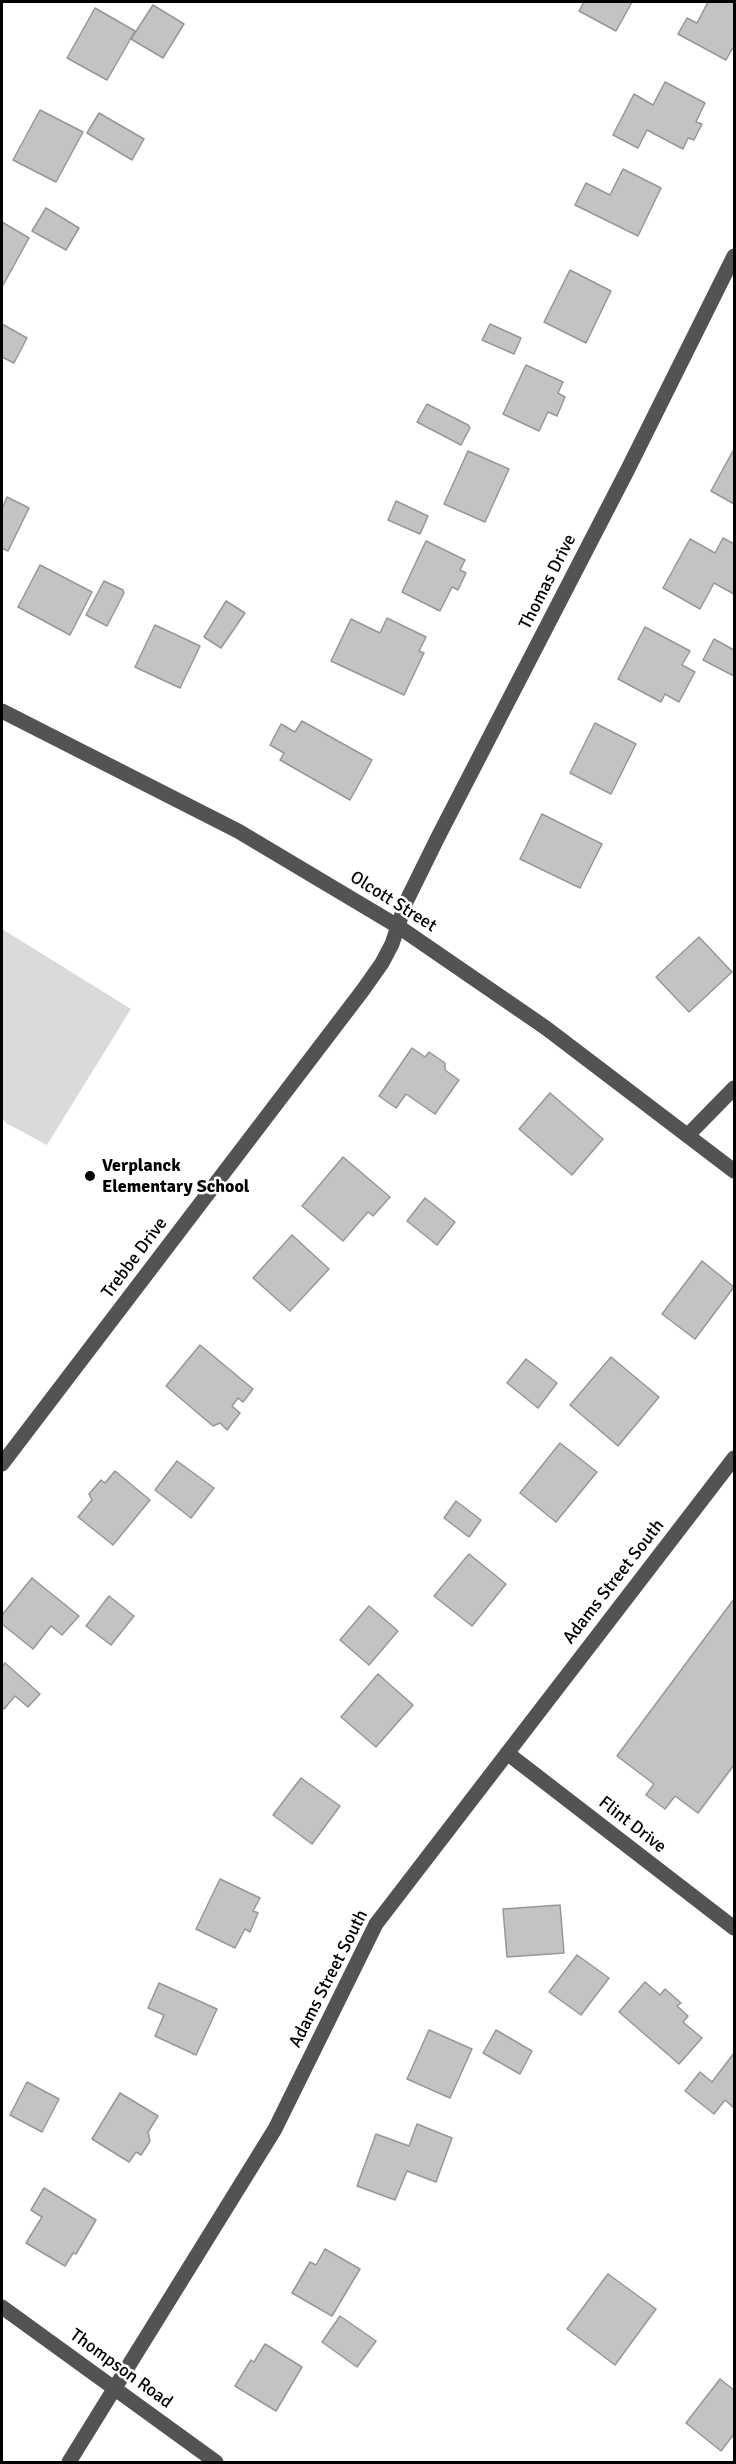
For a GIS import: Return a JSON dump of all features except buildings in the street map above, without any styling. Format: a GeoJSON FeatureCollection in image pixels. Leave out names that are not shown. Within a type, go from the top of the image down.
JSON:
{"type":"FeatureCollection","features":[{"type":"Feature","properties":{"kind":"street","name":"Thomas Drive"},"geometry":{"type":"LineString","coordinates":[[399,927],[406,902],[438,837],[735,256]]}},
{"type":"Feature","properties":{"kind":"street","name":"Olcott Street"},"geometry":{"type":"LineString","coordinates":[[2,711],[238,831],[399,927],[546,1028],[735,1172]]}},
{"type":"Feature","properties":{"kind":"street","name":"Trebbe Drive"},"geometry":{"type":"LineString","coordinates":[[2,1464],[363,990],[386,956],[399,927]]}},
{"type":"Feature","properties":{"kind":"street"},"geometry":{"type":"LineString","coordinates":[[688,1135],[735,1088]]}},
{"type":"Feature","properties":{"kind":"street","name":"Adams Street South"},"geometry":{"type":"LineString","coordinates":[[69,2463],[275,2129],[376,1924],[735,1458]]}},
{"type":"Feature","properties":{"kind":"street","name":"Flint Drive"},"geometry":{"type":"LineString","coordinates":[[507,1753],[735,1928]]}},
{"type":"Feature","properties":{"kind":"street","name":"Thompson Road"},"geometry":{"type":"LineString","coordinates":[[2,2307],[216,2463]]}},
{"type":"Feature","properties":{"kind":"shaded area"},"geometry":{"type":"Polygon","coordinates":[[[2,929],[131,1009],[47,1145],[6,1123],[2,1118],[2,929]]]}},
{"type":"Feature","properties":{"kind":"place","name":"Verplanck Elementary School"},"geometry":{"type":"Point","coordinates":[90,1176]}}]}
